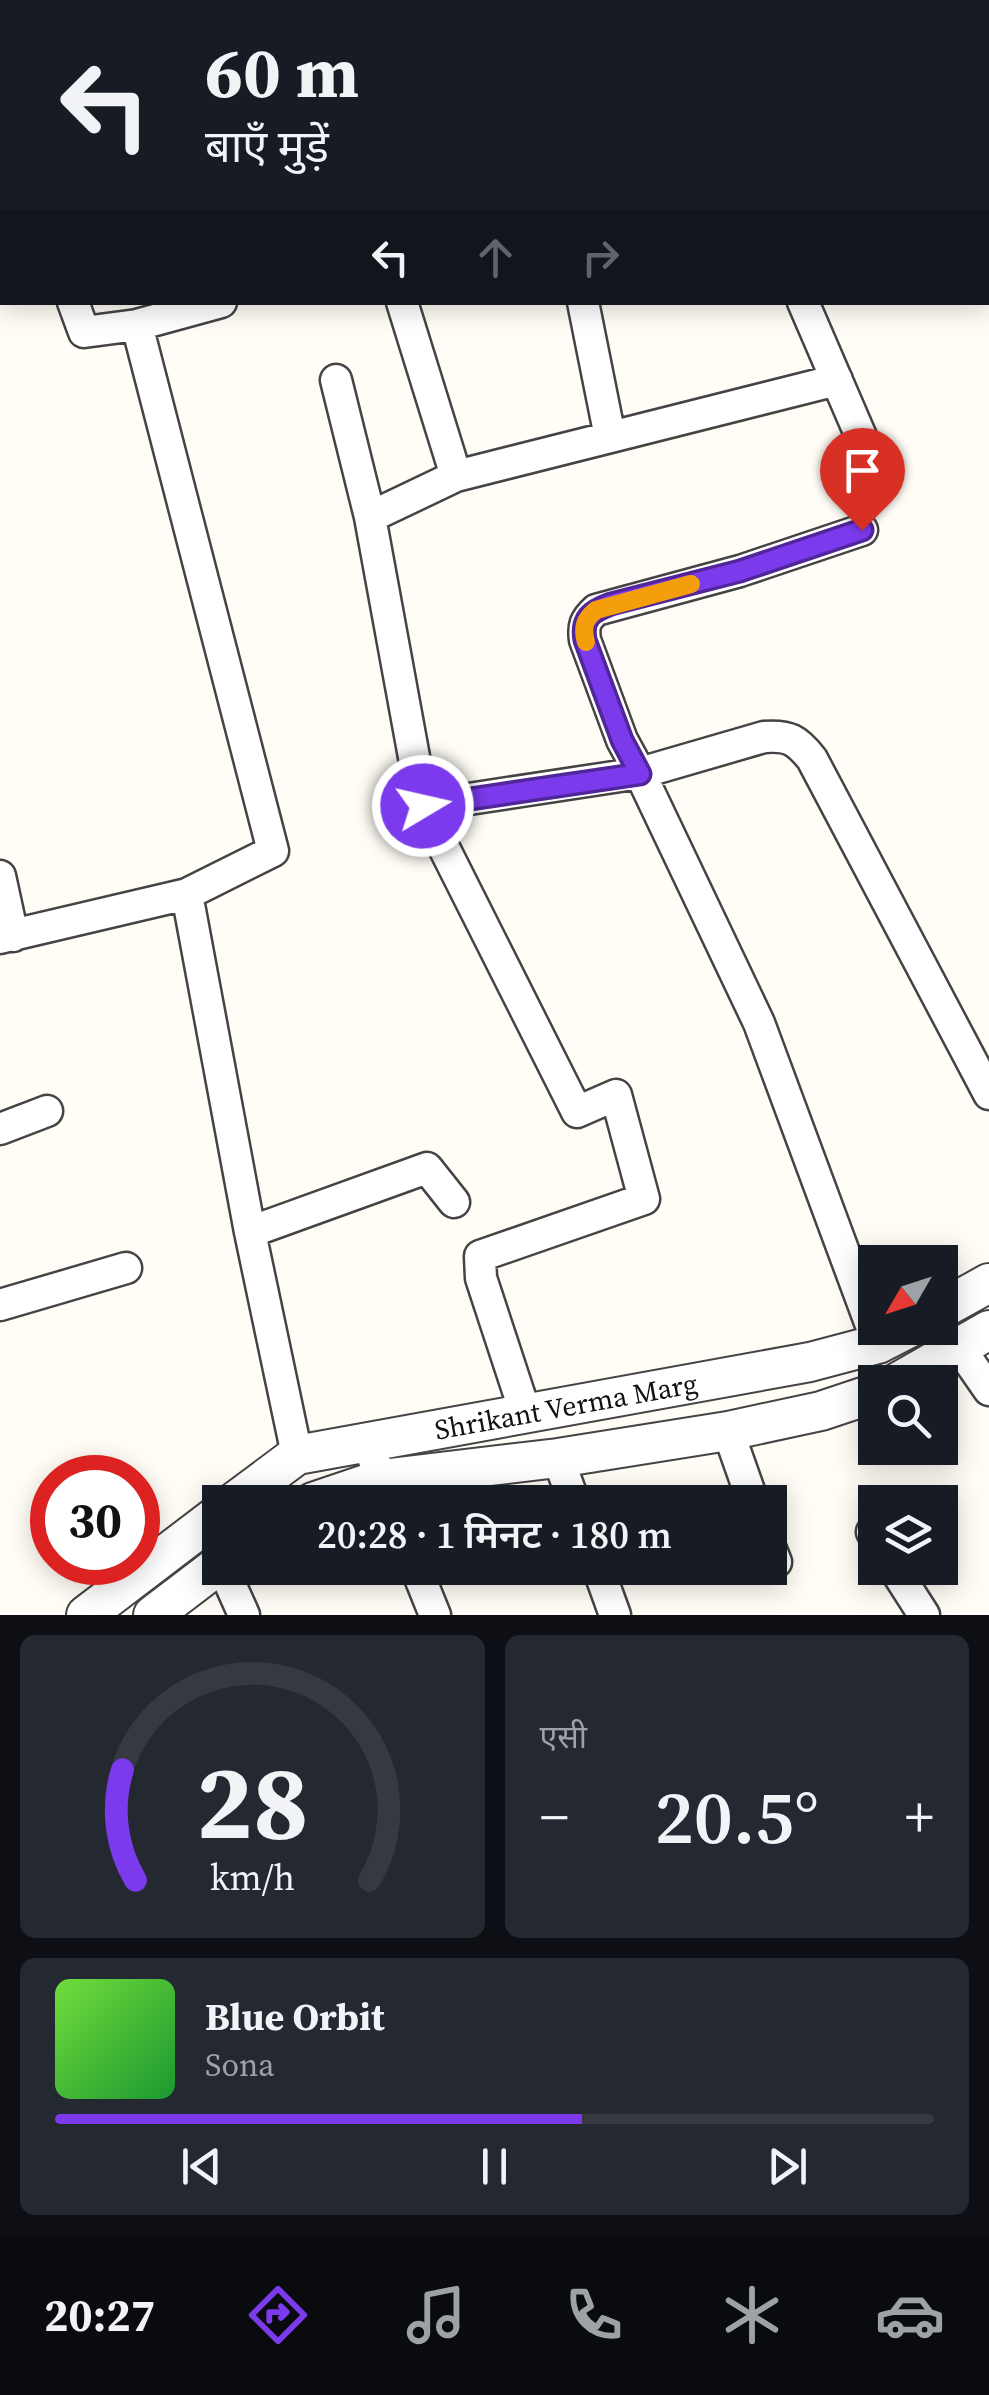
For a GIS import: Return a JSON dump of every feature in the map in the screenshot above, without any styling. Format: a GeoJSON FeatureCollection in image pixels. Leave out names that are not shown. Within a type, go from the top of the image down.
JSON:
{"type":"FeatureCollection","features":[{"type":"Feature","properties":{"kind":"street"},"geometry":{"type":"LineString","coordinates":[[74,305],[84,332],[137,326],[210,305]]}},
{"type":"Feature","properties":{"kind":"street"},"geometry":{"type":"LineString","coordinates":[[403,305],[456,476]]}},
{"type":"Feature","properties":{"kind":"street"},"geometry":{"type":"LineString","coordinates":[[585,305],[610,437]]}},
{"type":"Feature","properties":{"kind":"street"},"geometry":{"type":"LineString","coordinates":[[804,305],[875,469]]}},
{"type":"Feature","properties":{"kind":"street"},"geometry":{"type":"LineString","coordinates":[[0,876],[6,937],[187,894],[272,850],[137,326]]}},
{"type":"Feature","properties":{"kind":"street"},"geometry":{"type":"LineString","coordinates":[[336,380],[370,516],[423,806],[577,1112],[616,1095],[644,1199],[480,1256],[481,1278],[525,1412]]}},
{"type":"Feature","properties":{"kind":"street"},"geometry":{"type":"LineString","coordinates":[[370,516],[456,476],[836,380]]}},
{"type":"Feature","properties":{"kind":"street"},"geometry":{"type":"LineString","coordinates":[[858,1254],[759,1022],[622,740],[583,628],[586,618],[611,604],[740,571],[862,530]]}},
{"type":"Feature","properties":{"kind":"street"},"geometry":{"type":"LineString","coordinates":[[423,806],[640,774],[764,737],[798,740],[989,1094]]}},
{"type":"Feature","properties":{"kind":"street"},"geometry":{"type":"LineString","coordinates":[[187,894],[250,1232],[297,1455]]}},
{"type":"Feature","properties":{"kind":"street"},"geometry":{"type":"LineString","coordinates":[[0,1129],[46,1110]]}},
{"type":"Feature","properties":{"kind":"street"},"geometry":{"type":"LineString","coordinates":[[250,1232],[427,1168],[454,1202]]}},
{"type":"Feature","properties":{"kind":"street"},"geometry":{"type":"LineString","coordinates":[[0,1305],[126,1268]]}},
{"type":"Feature","properties":{"kind":"street"},"geometry":{"type":"LineString","coordinates":[[958,1300],[989,1283]]}},
{"type":"Feature","properties":{"kind":"street"},"geometry":{"type":"LineString","coordinates":[[927,1365],[974,1338],[989,1390]]}},
{"type":"Feature","properties":{"kind":"street","name":"Shrikant Verma Marg"},"geometry":{"type":"LineString","coordinates":[[257,1485],[297,1455],[810,1362],[864,1345]]}},
{"type":"Feature","properties":{"kind":"street","name":"Shrikant Verma Marg"},"geometry":{"type":"LineString","coordinates":[[417,1485],[728,1431],[821,1411],[858,1399]]}},
{"type":"Feature","properties":{"kind":"street"},"geometry":{"type":"LineString","coordinates":[[728,1431],[747,1485]]}},
{"type":"Feature","properties":{"kind":"street"},"geometry":{"type":"LineString","coordinates":[[368,1442],[384,1485]]}},
{"type":"Feature","properties":{"kind":"street"},"geometry":{"type":"LineString","coordinates":[[558,1458],[568,1485]]}},
{"type":"Feature","properties":{"kind":"street"},"geometry":{"type":"LineString","coordinates":[[86,1615],[202,1527]]}},
{"type":"Feature","properties":{"kind":"street"},"geometry":{"type":"LineString","coordinates":[[153,1615],[202,1580]]}},
{"type":"Feature","properties":{"kind":"street"},"geometry":{"type":"LineString","coordinates":[[231,1585],[244,1615]]}},
{"type":"Feature","properties":{"kind":"street"},"geometry":{"type":"LineString","coordinates":[[423,1585],[435,1615]]}},
{"type":"Feature","properties":{"kind":"street"},"geometry":{"type":"LineString","coordinates":[[604,1585],[615,1615]]}},
{"type":"Feature","properties":{"kind":"street"},"geometry":{"type":"LineString","coordinates":[[905,1585],[924,1615]]}},
{"type":"Feature","properties":{"kind":"slow traffic"},"geometry":{"type":"LineString","coordinates":[[586,642],[586,618],[596,610],[691,584]]}},
{"type":"Feature","properties":{"kind":"route"},"geometry":{"type":"LineString","coordinates":[[423,806],[640,774],[622,740],[585,640],[586,618],[611,604],[740,571],[862,530]]}}]}
